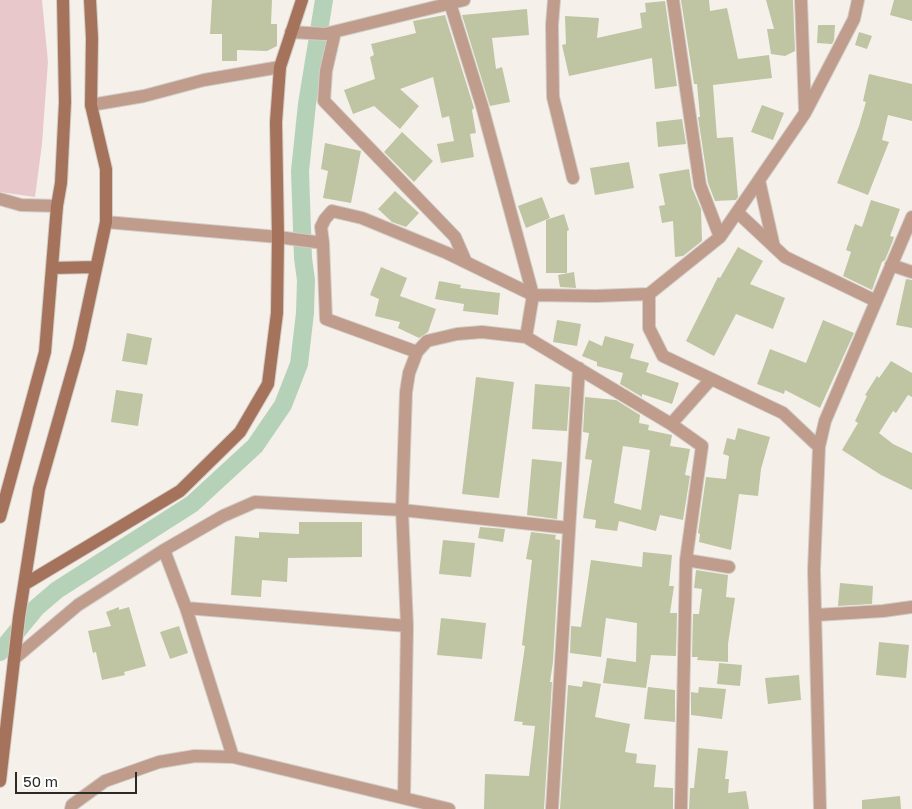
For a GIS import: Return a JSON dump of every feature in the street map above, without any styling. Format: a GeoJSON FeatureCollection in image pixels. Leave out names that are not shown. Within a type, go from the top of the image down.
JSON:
{"type":"FeatureCollection","features":[{"type":"Feature","properties":{"kind":"main road"},"geometry":{"type":"LineString","coordinates":[[0,517],[45,352],[65,102],[63,0]]}},
{"type":"Feature","properties":{"kind":"main road"},"geometry":{"type":"LineString","coordinates":[[0,781],[20,617],[39,489],[80,348],[106,222],[106,169],[91,105],[92,38],[90,0]]}},
{"type":"Feature","properties":{"kind":"main road"},"geometry":{"type":"LineString","coordinates":[[26,584],[180,491],[240,432],[268,384],[277,313],[276,122],[280,67],[302,0]]}},
{"type":"Feature","properties":{"kind":"main road"},"geometry":{"type":"LineString","coordinates":[[52,268],[96,267]]}},
{"type":"Feature","properties":{"kind":"street"},"geometry":{"type":"LineString","coordinates":[[291,32],[330,33],[464,0]]}},
{"type":"Feature","properties":{"kind":"street"},"geometry":{"type":"LineString","coordinates":[[554,0],[552,25],[553,97],[573,178]]}},
{"type":"Feature","properties":{"kind":"street"},"geometry":{"type":"LineString","coordinates":[[673,0],[700,185],[720,237]]}},
{"type":"Feature","properties":{"kind":"street"},"geometry":{"type":"LineString","coordinates":[[801,0],[805,113]]}},
{"type":"Feature","properties":{"kind":"street"},"geometry":{"type":"LineString","coordinates":[[417,352],[326,319],[319,242],[322,227],[332,211],[362,218],[466,262],[533,295],[596,296],[649,294],[720,237],[738,212],[805,113],[854,19],[858,0]]}},
{"type":"Feature","properties":{"kind":"street"},"geometry":{"type":"LineString","coordinates":[[450,3],[482,106],[533,295],[526,337]]}},
{"type":"Feature","properties":{"kind":"street"},"geometry":{"type":"LineString","coordinates":[[330,33],[324,101],[455,237],[466,262]]}},
{"type":"Feature","properties":{"kind":"street"},"geometry":{"type":"LineString","coordinates":[[91,105],[144,96],[204,80],[280,67]]}},
{"type":"Feature","properties":{"kind":"street"},"geometry":{"type":"LineString","coordinates":[[759,180],[774,247]]}},
{"type":"Feature","properties":{"kind":"street"},"geometry":{"type":"LineString","coordinates":[[0,199],[21,205],[57,206]]}},
{"type":"Feature","properties":{"kind":"street"},"geometry":{"type":"LineString","coordinates":[[738,212],[785,257],[876,301]]}},
{"type":"Feature","properties":{"kind":"street"},"geometry":{"type":"LineString","coordinates":[[820,809],[814,570],[819,447],[825,421],[912,217]]}},
{"type":"Feature","properties":{"kind":"street"},"geometry":{"type":"LineString","coordinates":[[106,222],[319,242]]}},
{"type":"Feature","properties":{"kind":"street"},"geometry":{"type":"LineString","coordinates":[[891,265],[912,272]]}},
{"type":"Feature","properties":{"kind":"street"},"geometry":{"type":"LineString","coordinates":[[649,294],[649,328],[663,356],[783,413],[819,447]]}},
{"type":"Feature","properties":{"kind":"street"},"geometry":{"type":"LineString","coordinates":[[404,798],[407,626],[402,510],[406,392],[409,373],[417,352],[427,341],[457,334],[482,332],[526,337],[671,424],[702,446],[686,560],[681,809]]}},
{"type":"Feature","properties":{"kind":"street"},"geometry":{"type":"LineString","coordinates":[[552,809],[579,368]]}},
{"type":"Feature","properties":{"kind":"street"},"geometry":{"type":"LineString","coordinates":[[671,424],[711,379]]}},
{"type":"Feature","properties":{"kind":"street"},"geometry":{"type":"LineString","coordinates":[[16,654],[78,605],[164,550],[222,516],[255,502],[402,510],[569,528]]}},
{"type":"Feature","properties":{"kind":"street"},"geometry":{"type":"LineString","coordinates":[[164,550],[186,608],[233,757]]}},
{"type":"Feature","properties":{"kind":"street"},"geometry":{"type":"LineString","coordinates":[[686,560],[729,567]]}},
{"type":"Feature","properties":{"kind":"street"},"geometry":{"type":"LineString","coordinates":[[816,616],[883,612],[912,607]]}},
{"type":"Feature","properties":{"kind":"street"},"geometry":{"type":"LineString","coordinates":[[186,608],[407,626]]}},
{"type":"Feature","properties":{"kind":"street"},"geometry":{"type":"LineString","coordinates":[[70,809],[72,805],[105,782],[159,762],[195,756],[233,757],[449,809]]}},
{"type":"Feature","properties":{"kind":"shaded area"},"geometry":{"type":"Polygon","coordinates":[[[0,0],[42,0],[48,62],[42,144],[35,197],[0,192],[0,0]]]}},
{"type":"Feature","properties":{"kind":"building"},"geometry":{"type":"Polygon","coordinates":[[[212,0],[272,0],[271,24],[277,24],[277,46],[267,51],[237,50],[237,61],[222,61],[222,34],[210,34],[212,0]]]}},
{"type":"Feature","properties":{"kind":"building"},"geometry":{"type":"Polygon","coordinates":[[[681,0],[709,0],[710,11],[727,8],[738,59],[769,55],[772,78],[713,85],[717,138],[733,137],[738,197],[736,200],[715,201],[708,183],[698,117],[700,117],[697,84],[694,84],[681,0]]]}},
{"type":"Feature","properties":{"kind":"building"},"geometry":{"type":"Polygon","coordinates":[[[766,0],[793,0],[795,51],[785,56],[771,54],[767,29],[774,29],[766,0]]]}},
{"type":"Feature","properties":{"kind":"building"},"geometry":{"type":"Polygon","coordinates":[[[894,0],[912,0],[912,21],[890,15],[894,0]]]}},
{"type":"Feature","properties":{"kind":"building"},"geometry":{"type":"Polygon","coordinates":[[[665,1],[677,86],[655,89],[652,58],[569,76],[562,45],[566,44],[565,16],[599,18],[597,38],[642,28],[640,13],[646,12],[645,3],[665,1]]]}},
{"type":"Feature","properties":{"kind":"building"},"geometry":{"type":"Polygon","coordinates":[[[527,9],[529,35],[492,38],[496,69],[502,67],[510,102],[490,106],[462,15],[527,9]]]}},
{"type":"Feature","properties":{"kind":"building"},"geometry":{"type":"Polygon","coordinates":[[[445,15],[474,108],[472,110],[476,133],[470,134],[474,157],[441,163],[437,144],[454,141],[449,116],[442,118],[433,77],[400,89],[419,106],[400,129],[374,106],[353,114],[344,90],[375,79],[370,57],[374,55],[371,44],[416,33],[413,21],[445,15]]]}},
{"type":"Feature","properties":{"kind":"building"},"geometry":{"type":"Polygon","coordinates":[[[818,25],[835,25],[832,44],[817,43],[818,25]]]}},
{"type":"Feature","properties":{"kind":"building"},"geometry":{"type":"Polygon","coordinates":[[[859,32],[872,36],[867,49],[855,45],[859,32]]]}},
{"type":"Feature","properties":{"kind":"building"},"geometry":{"type":"Polygon","coordinates":[[[869,74],[912,84],[912,121],[888,115],[882,140],[889,142],[868,195],[837,183],[859,126],[866,102],[863,101],[869,74]]]}},
{"type":"Feature","properties":{"kind":"building"},"geometry":{"type":"Polygon","coordinates":[[[762,105],[784,113],[773,140],[751,132],[762,105]]]}},
{"type":"Feature","properties":{"kind":"building"},"geometry":{"type":"Polygon","coordinates":[[[682,119],[686,144],[658,147],[656,122],[682,119]]]}},
{"type":"Feature","properties":{"kind":"building"},"geometry":{"type":"Polygon","coordinates":[[[402,132],[433,161],[414,182],[384,152],[402,132]]]}},
{"type":"Feature","properties":{"kind":"building"},"geometry":{"type":"Polygon","coordinates":[[[325,143],[361,151],[351,203],[323,198],[328,171],[321,169],[325,143]]]}},
{"type":"Feature","properties":{"kind":"building"},"geometry":{"type":"Polygon","coordinates":[[[629,162],[634,188],[595,195],[590,168],[629,162]]]}},
{"type":"Feature","properties":{"kind":"building"},"geometry":{"type":"Polygon","coordinates":[[[689,169],[692,188],[701,209],[702,241],[683,256],[675,257],[673,221],[662,223],[659,206],[665,205],[659,174],[689,169]]]}},
{"type":"Feature","properties":{"kind":"building"},"geometry":{"type":"Polygon","coordinates":[[[395,191],[419,213],[406,227],[392,222],[378,209],[395,191]]]}},
{"type":"Feature","properties":{"kind":"building"},"geometry":{"type":"Polygon","coordinates":[[[542,197],[550,218],[526,228],[518,206],[542,197]]]}},
{"type":"Feature","properties":{"kind":"building"},"geometry":{"type":"Polygon","coordinates":[[[871,200],[900,209],[890,236],[894,237],[892,243],[885,260],[882,262],[872,290],[843,276],[851,252],[846,250],[855,224],[862,227],[871,200]]]}},
{"type":"Feature","properties":{"kind":"building"},"geometry":{"type":"Polygon","coordinates":[[[564,214],[569,230],[567,231],[567,273],[546,273],[546,220],[564,214]]]}},
{"type":"Feature","properties":{"kind":"building"},"geometry":{"type":"Polygon","coordinates":[[[738,247],[763,261],[750,284],[785,298],[773,329],[736,314],[714,356],[686,341],[718,277],[720,278],[738,247]]]}},
{"type":"Feature","properties":{"kind":"building"},"geometry":{"type":"Polygon","coordinates":[[[381,267],[407,278],[400,296],[436,309],[428,332],[419,338],[398,328],[400,322],[375,316],[379,299],[370,295],[381,267]]]}},
{"type":"Feature","properties":{"kind":"building"},"geometry":{"type":"Polygon","coordinates":[[[574,272],[576,288],[560,287],[558,275],[574,272]]]}},
{"type":"Feature","properties":{"kind":"building"},"geometry":{"type":"Polygon","coordinates":[[[906,279],[912,280],[912,328],[896,325],[906,279]]]}},
{"type":"Feature","properties":{"kind":"building"},"geometry":{"type":"Polygon","coordinates":[[[439,281],[461,285],[460,288],[500,293],[498,315],[463,311],[464,304],[435,299],[439,281]]]}},
{"type":"Feature","properties":{"kind":"building"},"geometry":{"type":"Polygon","coordinates":[[[557,320],[581,324],[577,346],[553,342],[557,320]]]}},
{"type":"Feature","properties":{"kind":"building"},"geometry":{"type":"Polygon","coordinates":[[[823,320],[854,333],[820,408],[785,390],[784,394],[757,384],[770,349],[806,363],[823,320]]]}},
{"type":"Feature","properties":{"kind":"building"},"geometry":{"type":"Polygon","coordinates":[[[127,333],[152,338],[147,365],[122,361],[127,333]]]}},
{"type":"Feature","properties":{"kind":"building"},"geometry":{"type":"Polygon","coordinates":[[[605,336],[634,344],[630,358],[649,363],[646,372],[679,383],[672,404],[642,394],[642,397],[620,384],[623,373],[597,366],[597,362],[582,356],[589,340],[602,346],[605,336]]]}},
{"type":"Feature","properties":{"kind":"building"},"geometry":{"type":"Polygon","coordinates":[[[891,361],[912,373],[912,397],[908,395],[896,413],[893,411],[879,433],[893,444],[912,453],[912,490],[881,475],[842,450],[858,423],[855,421],[867,396],[865,395],[877,376],[879,378],[891,361]]]}},
{"type":"Feature","properties":{"kind":"building"},"geometry":{"type":"Polygon","coordinates":[[[476,377],[514,382],[499,498],[462,494],[476,377]]]}},
{"type":"Feature","properties":{"kind":"building"},"geometry":{"type":"Polygon","coordinates":[[[535,384],[570,387],[567,431],[532,429],[535,384]]]}},
{"type":"Feature","properties":{"kind":"building"},"geometry":{"type":"Polygon","coordinates":[[[116,390],[143,394],[138,426],[111,422],[116,390]]]}},
{"type":"Feature","properties":{"kind":"building"},"geometry":{"type":"Polygon","coordinates":[[[585,397],[616,400],[640,415],[639,423],[649,425],[648,430],[672,435],[670,446],[690,449],[685,475],[690,476],[683,520],[660,515],[656,531],[619,521],[617,531],[595,528],[596,520],[583,518],[592,460],[585,459],[589,433],[583,432],[585,397]],[[623,446],[614,503],[641,510],[650,450],[623,446]]]}},
{"type":"Feature","properties":{"kind":"building"},"geometry":{"type":"Polygon","coordinates":[[[738,428],[770,437],[761,469],[758,496],[739,494],[731,550],[699,542],[700,534],[698,533],[706,477],[726,479],[729,456],[723,454],[727,438],[735,440],[738,428]]]}},
{"type":"Feature","properties":{"kind":"building"},"geometry":{"type":"Polygon","coordinates":[[[532,459],[562,462],[557,519],[527,515],[532,459]]]}},
{"type":"Feature","properties":{"kind":"building"},"geometry":{"type":"Polygon","coordinates":[[[299,522],[362,522],[362,557],[288,558],[287,582],[262,580],[261,597],[231,595],[235,536],[259,538],[259,532],[299,534],[299,522]]]}},
{"type":"Feature","properties":{"kind":"building"},"geometry":{"type":"Polygon","coordinates":[[[480,527],[505,529],[503,542],[478,538],[480,527]]]}},
{"type":"Feature","properties":{"kind":"building"},"geometry":{"type":"Polygon","coordinates":[[[531,532],[556,535],[555,539],[560,540],[553,662],[550,682],[552,682],[544,809],[484,809],[485,774],[529,776],[535,726],[522,725],[523,722],[514,721],[525,646],[522,645],[532,560],[526,559],[531,532]]]}},
{"type":"Feature","properties":{"kind":"building"},"geometry":{"type":"Polygon","coordinates":[[[443,540],[475,543],[471,577],[439,574],[443,540]]]}},
{"type":"Feature","properties":{"kind":"building"},"geometry":{"type":"Polygon","coordinates":[[[643,552],[672,555],[669,586],[674,586],[670,613],[677,613],[676,656],[651,655],[646,688],[603,683],[607,658],[636,662],[637,623],[606,618],[601,657],[570,653],[571,626],[581,627],[591,560],[642,567],[643,552]]]}},
{"type":"Feature","properties":{"kind":"building"},"geometry":{"type":"Polygon","coordinates":[[[696,570],[728,575],[726,597],[735,598],[728,644],[728,662],[697,660],[698,657],[692,657],[693,614],[699,614],[702,589],[694,588],[696,570]]]}},
{"type":"Feature","properties":{"kind":"building"},"geometry":{"type":"Polygon","coordinates":[[[840,583],[873,586],[872,604],[838,606],[840,583]]]}},
{"type":"Feature","properties":{"kind":"building"},"geometry":{"type":"Polygon","coordinates":[[[119,607],[119,610],[129,607],[146,666],[124,672],[125,675],[102,680],[96,652],[93,653],[88,631],[111,626],[106,612],[119,607]]]}},
{"type":"Feature","properties":{"kind":"building"},"geometry":{"type":"Polygon","coordinates":[[[441,618],[486,623],[482,659],[437,655],[441,618]]]}},
{"type":"Feature","properties":{"kind":"building"},"geometry":{"type":"Polygon","coordinates":[[[179,626],[188,653],[170,659],[160,632],[179,626]]]}},
{"type":"Feature","properties":{"kind":"building"},"geometry":{"type":"Polygon","coordinates":[[[879,642],[909,645],[906,678],[876,675],[879,642]]]}},
{"type":"Feature","properties":{"kind":"building"},"geometry":{"type":"Polygon","coordinates":[[[719,663],[742,665],[740,686],[717,684],[719,663]]]}},
{"type":"Feature","properties":{"kind":"building"},"geometry":{"type":"Polygon","coordinates":[[[799,675],[801,700],[768,704],[765,678],[799,675]]]}},
{"type":"Feature","properties":{"kind":"building"},"geometry":{"type":"Polygon","coordinates":[[[583,681],[601,684],[595,717],[630,724],[625,752],[637,754],[636,763],[656,765],[654,787],[673,788],[673,809],[560,809],[568,685],[582,687],[583,681]]]}},
{"type":"Feature","properties":{"kind":"building"},"geometry":{"type":"Polygon","coordinates":[[[648,687],[675,690],[675,722],[644,719],[648,687]]]}},
{"type":"Feature","properties":{"kind":"building"},"geometry":{"type":"Polygon","coordinates":[[[699,687],[726,689],[722,719],[691,715],[691,692],[698,693],[699,687]]]}},
{"type":"Feature","properties":{"kind":"building"},"geometry":{"type":"Polygon","coordinates":[[[698,748],[728,751],[725,779],[729,779],[728,793],[746,791],[749,809],[689,809],[690,788],[694,788],[698,748]]]}},
{"type":"Feature","properties":{"kind":"building"},"geometry":{"type":"Polygon","coordinates":[[[900,796],[901,809],[862,809],[862,800],[900,796]]]}},
{"type":"Feature","properties":{"kind":"waterway"},"geometry":{"type":"LineString","coordinates":[[0,652],[36,608],[57,590],[192,504],[255,446],[283,405],[299,364],[305,313],[306,280],[303,258],[300,171],[307,104],[324,0]]}}]}
